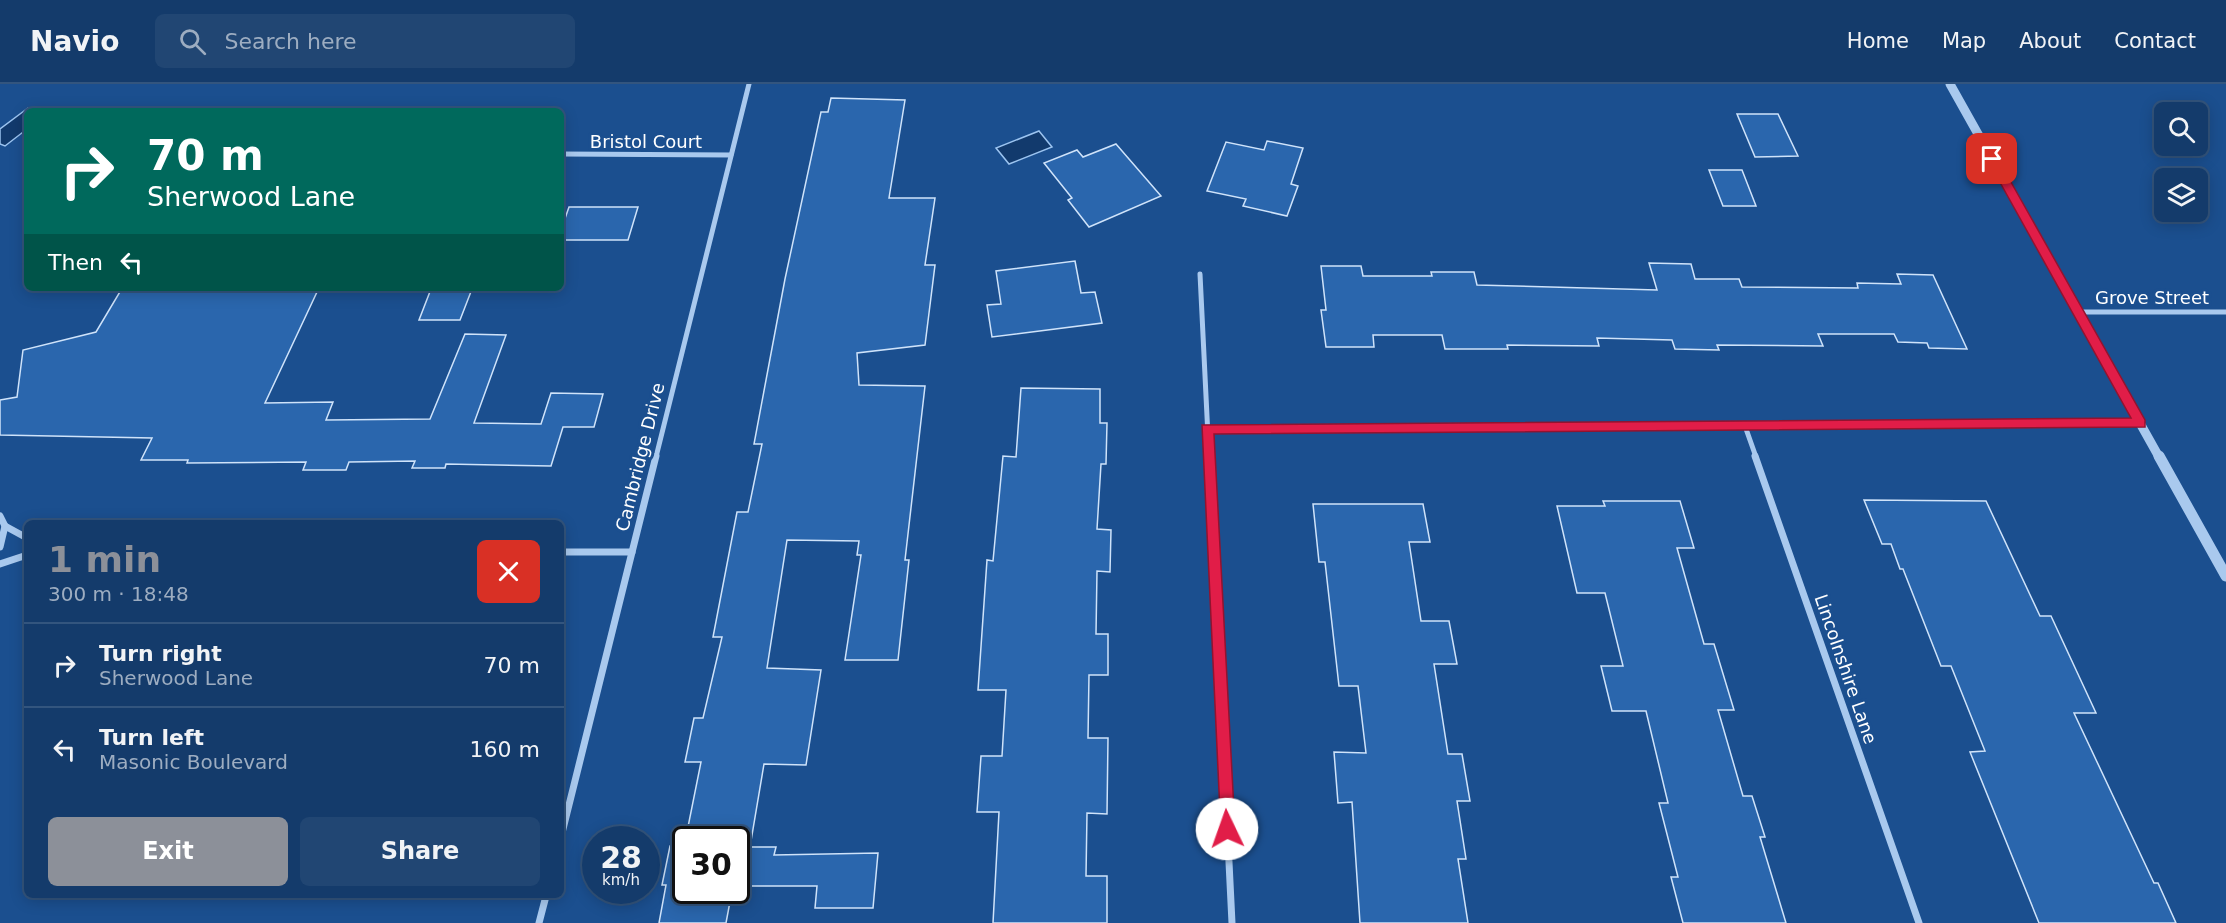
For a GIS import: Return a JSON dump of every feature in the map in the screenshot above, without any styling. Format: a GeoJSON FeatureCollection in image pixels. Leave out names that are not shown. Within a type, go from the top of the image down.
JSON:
{"type":"FeatureCollection","features":[{"type":"Feature","properties":{"kind":"street","name":"Cambridge Drive"},"geometry":{"type":"LineString","coordinates":[[564,825],[749,84]]}},
{"type":"Feature","properties":{"kind":"street"},"geometry":{"type":"LineString","coordinates":[[1950,84],[2226,576]]}},
{"type":"Feature","properties":{"kind":"street","name":"Bristol Court"},"geometry":{"type":"LineString","coordinates":[[564,154],[731,155]]}},
{"type":"Feature","properties":{"kind":"street"},"geometry":{"type":"LineString","coordinates":[[1200,274],[1232,923]]}},
{"type":"Feature","properties":{"kind":"street","name":"Grove Street"},"geometry":{"type":"LineString","coordinates":[[2079,312],[2226,312]]}},
{"type":"Feature","properties":{"kind":"street"},"geometry":{"type":"LineString","coordinates":[[1207,429],[2141,424]]}},
{"type":"Feature","properties":{"kind":"street","name":"Lincolnshire Lane"},"geometry":{"type":"LineString","coordinates":[[1745,426],[1919,923]]}},
{"type":"Feature","properties":{"kind":"street"},"geometry":{"type":"LineString","coordinates":[[0,516],[5,526],[24,536]]}},
{"type":"Feature","properties":{"kind":"street"},"geometry":{"type":"LineString","coordinates":[[0,547],[5,526]]}},
{"type":"Feature","properties":{"kind":"street"},"geometry":{"type":"LineString","coordinates":[[564,552],[632,552]]}},
{"type":"Feature","properties":{"kind":"street"},"geometry":{"type":"LineString","coordinates":[[0,564],[24,556]]}},
{"type":"Feature","properties":{"kind":"street"},"geometry":{"type":"LineString","coordinates":[[539,923],[545,898]]}},
{"type":"Feature","properties":{"kind":"water"},"geometry":{"type":"Polygon","coordinates":[[[24,111],[24,131],[5,146],[0,144],[0,129],[24,111]]]}},
{"type":"Feature","properties":{"kind":"water"},"geometry":{"type":"Polygon","coordinates":[[[1039,131],[1052,147],[1009,164],[996,148],[1039,131]]]}},
{"type":"Feature","properties":{"kind":"building"},"geometry":{"type":"Polygon","coordinates":[[[831,98],[905,100],[889,198],[935,198],[925,265],[935,265],[925,345],[857,353],[859,385],[925,386],[905,560],[909,560],[898,660],[845,660],[861,555],[857,555],[859,541],[787,540],[767,668],[821,670],[806,765],[764,764],[750,847],[750,826],[688,826],[701,762],[685,762],[694,718],[703,718],[722,637],[713,637],[737,512],[748,512],[762,444],[754,444],[785,279],[821,112],[828,112],[831,98]]]}},
{"type":"Feature","properties":{"kind":"building"},"geometry":{"type":"Polygon","coordinates":[[[1737,114],[1778,114],[1798,156],[1755,157],[1737,114]]]}},
{"type":"Feature","properties":{"kind":"building"},"geometry":{"type":"Polygon","coordinates":[[[1267,141],[1303,148],[1291,184],[1298,186],[1287,216],[1243,206],[1246,199],[1207,191],[1226,142],[1264,150],[1267,141]]]}},
{"type":"Feature","properties":{"kind":"building"},"geometry":{"type":"Polygon","coordinates":[[[1116,144],[1161,196],[1089,227],[1068,200],[1072,198],[1044,163],[1077,150],[1083,157],[1116,144]]]}},
{"type":"Feature","properties":{"kind":"building"},"geometry":{"type":"Polygon","coordinates":[[[1709,170],[1742,170],[1756,206],[1723,206],[1709,170]]]}},
{"type":"Feature","properties":{"kind":"building"},"geometry":{"type":"Polygon","coordinates":[[[569,207],[638,207],[628,240],[564,240],[564,221],[569,207]]]}},
{"type":"Feature","properties":{"kind":"building"},"geometry":{"type":"Polygon","coordinates":[[[1075,261],[1081,293],[1095,292],[1102,323],[992,337],[987,305],[1001,304],[996,271],[1075,261]]]}},
{"type":"Feature","properties":{"kind":"building"},"geometry":{"type":"Polygon","coordinates":[[[1649,263],[1691,264],[1695,279],[1739,279],[1742,287],[1858,288],[1857,283],[1901,284],[1897,274],[1933,275],[1967,349],[1929,348],[1927,343],[1898,342],[1894,334],[1818,334],[1823,346],[1717,345],[1719,350],[1675,349],[1672,340],[1597,338],[1599,346],[1507,345],[1508,349],[1445,349],[1442,335],[1373,335],[1374,347],[1326,347],[1321,310],[1326,310],[1321,266],[1361,266],[1363,276],[1432,276],[1431,272],[1474,272],[1477,285],[1657,290],[1649,263]]]}},
{"type":"Feature","properties":{"kind":"building"},"geometry":{"type":"Polygon","coordinates":[[[120,291],[317,292],[265,403],[333,402],[326,420],[430,419],[465,334],[506,335],[474,423],[541,424],[551,393],[603,394],[594,427],[563,427],[551,466],[446,464],[445,468],[412,468],[415,461],[349,462],[346,470],[303,470],[306,462],[187,463],[188,460],[141,460],[152,438],[0,435],[0,400],[17,397],[23,350],[96,332],[120,291]]]}},
{"type":"Feature","properties":{"kind":"building"},"geometry":{"type":"Polygon","coordinates":[[[430,291],[471,291],[460,320],[419,320],[430,291]]]}},
{"type":"Feature","properties":{"kind":"building"},"geometry":{"type":"Polygon","coordinates":[[[1021,388],[1100,389],[1100,423],[1107,423],[1106,464],[1101,464],[1097,529],[1111,530],[1110,572],[1097,571],[1096,634],[1108,634],[1108,675],[1089,675],[1088,738],[1108,738],[1107,814],[1087,813],[1086,876],[1107,876],[1107,923],[993,923],[999,812],[977,812],[981,756],[1002,756],[1006,690],[978,690],[987,560],[993,561],[1003,456],[1016,457],[1021,388]]]}},
{"type":"Feature","properties":{"kind":"building"},"geometry":{"type":"Polygon","coordinates":[[[1864,500],[1986,501],[2040,616],[2051,616],[2096,713],[2074,713],[2154,883],[2158,883],[2176,923],[2039,923],[1970,752],[1985,751],[1951,666],[1941,666],[1903,569],[1900,569],[1891,544],[1882,544],[1864,500]]]}},
{"type":"Feature","properties":{"kind":"building"},"geometry":{"type":"Polygon","coordinates":[[[1603,501],[1680,501],[1694,548],[1677,548],[1704,644],[1714,644],[1734,710],[1718,710],[1743,796],[1752,796],[1765,837],[1760,837],[1786,923],[1683,923],[1671,877],[1678,877],[1659,803],[1668,803],[1646,711],[1612,711],[1601,666],[1623,666],[1605,593],[1577,593],[1557,506],[1605,506],[1603,501]]]}},
{"type":"Feature","properties":{"kind":"building"},"geometry":{"type":"Polygon","coordinates":[[[1313,504],[1423,504],[1430,542],[1409,542],[1421,621],[1449,621],[1457,664],[1434,664],[1448,754],[1462,754],[1470,801],[1457,801],[1466,859],[1458,859],[1468,923],[1360,923],[1352,802],[1338,803],[1334,752],[1366,753],[1358,686],[1339,686],[1325,562],[1319,562],[1313,504]]]}},
{"type":"Feature","properties":{"kind":"building"},"geometry":{"type":"Polygon","coordinates":[[[670,846],[672,846],[672,904],[730,904],[726,923],[659,923],[666,885],[662,885],[670,846]]]}},
{"type":"Feature","properties":{"kind":"building"},"geometry":{"type":"Polygon","coordinates":[[[750,847],[776,847],[774,855],[878,853],[873,908],[815,908],[817,886],[750,886],[750,847]]]}},
{"type":"Feature","properties":{"kind":"route"},"geometry":{"type":"LineString","coordinates":[[1227,829],[1207,429],[2141,424],[1992,159]]}}]}
